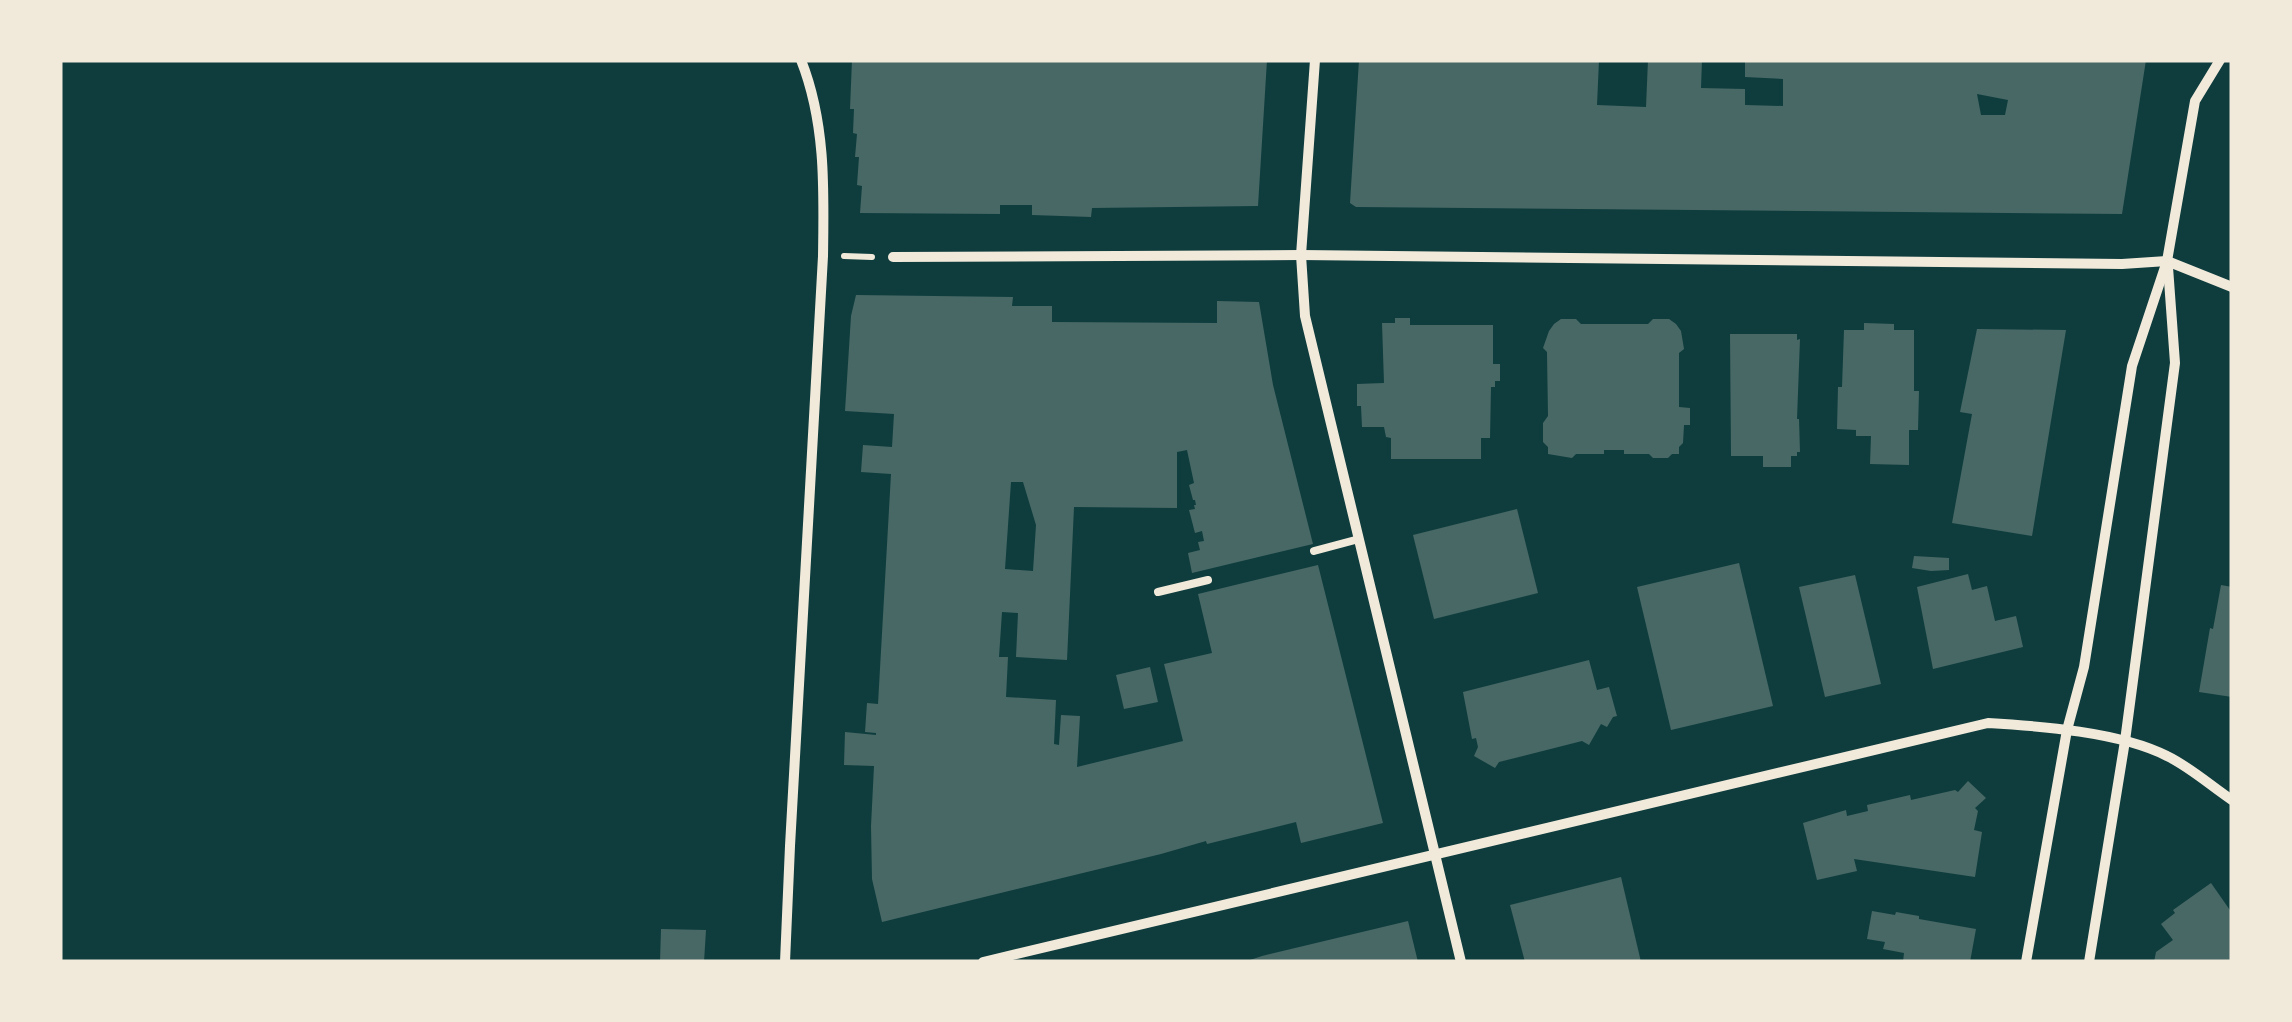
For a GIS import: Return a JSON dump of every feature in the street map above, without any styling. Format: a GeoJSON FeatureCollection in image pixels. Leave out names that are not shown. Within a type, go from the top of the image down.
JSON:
{"type":"FeatureCollection","features":[{"type":"Feature","properties":{"kind":"street"},"geometry":{"type":"LineString","coordinates":[[786,962],[824,169],[818,121],[801,60]]}},
{"type":"Feature","properties":{"kind":"street"},"geometry":{"type":"LineString","coordinates":[[1315,60],[1300,255],[1305,316],[1461,962]]}},
{"type":"Feature","properties":{"kind":"street"},"geometry":{"type":"LineString","coordinates":[[2026,962],[2067,730],[2084,667],[2132,366],[2167,262],[2194,101],[2220,60]]}},
{"type":"Feature","properties":{"kind":"street"},"geometry":{"type":"LineString","coordinates":[[893,257],[1300,255],[2167,262],[2232,287]]}},
{"type":"Feature","properties":{"kind":"street"},"geometry":{"type":"LineString","coordinates":[[2088,962],[2125,741],[2175,364],[2167,262]]}},
{"type":"Feature","properties":{"kind":"street"},"geometry":{"type":"LineString","coordinates":[[983,962],[1988,723],[2067,730],[2148,747],[2170,757],[2232,800]]}},
{"type":"Feature","properties":{"kind":"lane"},"geometry":{"type":"LineString","coordinates":[[1314,551],[1359,539]]}},
{"type":"Feature","properties":{"kind":"lane"},"geometry":{"type":"LineString","coordinates":[[1158,592],[1208,580]]}},
{"type":"Feature","properties":{"kind":"building"},"geometry":{"type":"Polygon","coordinates":[[[852,60],[1267,60],[1258,206],[1092,208],[1091,217],[1032,215],[1032,205],[1000,205],[1000,214],[860,213],[862,186],[857,185],[857,134],[853,133],[854,109],[850,109],[852,60]]]}},
{"type":"Feature","properties":{"kind":"building"},"geometry":{"type":"Polygon","coordinates":[[[1359,60],[1599,60],[1597,105],[1646,107],[1648,60],[1702,60],[1701,88],[1745,89],[1745,105],[1783,106],[1783,79],[1745,77],[1745,60],[2146,60],[2122,214],[1356,207],[1350,203],[1359,60]],[[1977,94],[1981,115],[2005,115],[2008,100],[1977,94]]]}},
{"type":"Feature","properties":{"kind":"building"},"geometry":{"type":"Polygon","coordinates":[[[856,295],[1013,297],[1012,306],[1052,306],[1052,322],[1217,323],[1217,301],[1259,302],[1273,385],[1313,544],[1192,573],[1188,553],[1200,550],[1198,542],[1204,541],[1202,531],[1195,533],[1189,510],[1196,505],[1189,485],[1194,483],[1187,450],[1177,452],[1177,508],[1074,507],[1067,660],[1016,657],[1018,613],[1002,612],[999,657],[1008,657],[1006,697],[1056,700],[1054,744],[1059,745],[1061,715],[1080,716],[1077,767],[1183,741],[1164,664],[1212,653],[1198,594],[1318,565],[1383,823],[1301,843],[1296,822],[882,922],[872,879],[874,766],[844,765],[845,732],[876,735],[865,732],[867,703],[878,704],[891,474],[861,472],[863,445],[892,447],[894,414],[845,411],[856,295]],[[1011,482],[1005,569],[1033,571],[1036,525],[1023,482],[1011,482]]]}},
{"type":"Feature","properties":{"kind":"building"},"geometry":{"type":"Polygon","coordinates":[[[1395,318],[1410,318],[1410,325],[1493,325],[1493,364],[1500,364],[1500,381],[1491,387],[1490,438],[1481,438],[1481,459],[1391,459],[1391,438],[1386,437],[1384,427],[1362,427],[1357,384],[1384,383],[1382,323],[1395,323],[1395,318]]]}},
{"type":"Feature","properties":{"kind":"building"},"geometry":{"type":"Polygon","coordinates":[[[1561,319],[1576,319],[1581,324],[1648,324],[1653,319],[1669,319],[1676,324],[1684,349],[1679,353],[1679,407],[1690,408],[1690,425],[1684,425],[1679,454],[1653,458],[1649,454],[1604,450],[1604,454],[1576,454],[1572,458],[1548,454],[1543,442],[1543,423],[1548,416],[1547,352],[1543,348],[1549,331],[1561,319]]]}},
{"type":"Feature","properties":{"kind":"building"},"geometry":{"type":"Polygon","coordinates":[[[1864,323],[1894,324],[1894,330],[1914,330],[1918,430],[1909,430],[1909,465],[1870,464],[1871,436],[1856,436],[1856,430],[1837,429],[1844,330],[1864,330],[1864,323]]]}},
{"type":"Feature","properties":{"kind":"building"},"geometry":{"type":"Polygon","coordinates":[[[1977,329],[2066,330],[2032,536],[1952,523],[1972,414],[1960,412],[1977,329]]]}},
{"type":"Feature","properties":{"kind":"building"},"geometry":{"type":"Polygon","coordinates":[[[1730,334],[1797,334],[1797,340],[1800,339],[1800,452],[1791,456],[1791,467],[1763,467],[1763,456],[1731,456],[1730,334]]]}},
{"type":"Feature","properties":{"kind":"building"},"geometry":{"type":"Polygon","coordinates":[[[1517,509],[1538,593],[1434,619],[1413,535],[1517,509]]]}},
{"type":"Feature","properties":{"kind":"building"},"geometry":{"type":"Polygon","coordinates":[[[1914,556],[1949,558],[1949,570],[1912,568],[1914,556]]]}},
{"type":"Feature","properties":{"kind":"building"},"geometry":{"type":"Polygon","coordinates":[[[1739,563],[1773,706],[1671,730],[1637,587],[1739,563]]]}},
{"type":"Feature","properties":{"kind":"building"},"geometry":{"type":"Polygon","coordinates":[[[1968,574],[1972,590],[1987,586],[1995,621],[2016,616],[2023,647],[1933,669],[1917,587],[1968,574]]]}},
{"type":"Feature","properties":{"kind":"building"},"geometry":{"type":"Polygon","coordinates":[[[1855,575],[1881,684],[1825,697],[1799,587],[1855,575]]]}},
{"type":"Feature","properties":{"kind":"building"},"geometry":{"type":"Polygon","coordinates":[[[2221,585],[2232,587],[2232,697],[2199,692],[2221,585]]]}},
{"type":"Feature","properties":{"kind":"building"},"geometry":{"type":"Polygon","coordinates":[[[1589,660],[1597,690],[1609,687],[1617,716],[1607,727],[1601,724],[1589,745],[1582,741],[1499,762],[1495,768],[1474,756],[1478,747],[1476,738],[1472,739],[1463,692],[1589,660]]]}},
{"type":"Feature","properties":{"kind":"building"},"geometry":{"type":"Polygon","coordinates":[[[1150,667],[1158,702],[1124,709],[1116,675],[1150,667]]]}},
{"type":"Feature","properties":{"kind":"building"},"geometry":{"type":"Polygon","coordinates":[[[1968,781],[1986,798],[1975,808],[1978,811],[1974,830],[1982,832],[1975,877],[1854,859],[1857,871],[1817,880],[1803,823],[1846,810],[1847,816],[1868,811],[1867,805],[1910,795],[1911,800],[1958,792],[1968,781]]]}},
{"type":"Feature","properties":{"kind":"building"},"geometry":{"type":"Polygon","coordinates":[[[1621,877],[1641,962],[1525,962],[1510,905],[1621,877]]]}},
{"type":"Feature","properties":{"kind":"building"},"geometry":{"type":"Polygon","coordinates":[[[2211,883],[2232,913],[2232,962],[2154,962],[2156,952],[2173,940],[2161,924],[2175,913],[2173,910],[2211,883]]]}},
{"type":"Feature","properties":{"kind":"building"},"geometry":{"type":"Polygon","coordinates":[[[1872,911],[1895,915],[1896,912],[1976,929],[1970,962],[1903,962],[1904,953],[1883,949],[1885,942],[1867,939],[1872,911]]]}},
{"type":"Feature","properties":{"kind":"building"},"geometry":{"type":"Polygon","coordinates":[[[1408,921],[1418,962],[1244,962],[1262,956],[1408,921]]]}},
{"type":"Feature","properties":{"kind":"building"},"geometry":{"type":"Polygon","coordinates":[[[661,929],[706,930],[704,962],[660,962],[661,929]]]}}]}
